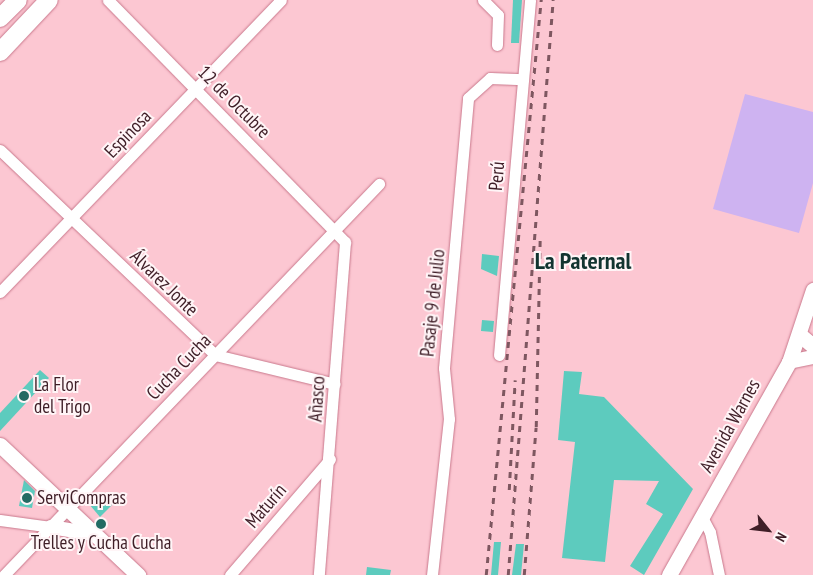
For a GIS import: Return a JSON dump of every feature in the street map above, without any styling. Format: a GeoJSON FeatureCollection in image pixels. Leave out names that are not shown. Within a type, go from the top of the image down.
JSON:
{"type":"FeatureCollection","features":[{"type":"Feature","properties":{"kind":"main road"},"geometry":{"type":"LineString","coordinates":[[0,18],[18,0]]}},
{"type":"Feature","properties":{"kind":"main road"},"geometry":{"type":"LineString","coordinates":[[0,52],[49,0]]}},
{"type":"Feature","properties":{"kind":"main road","name":"Avenida Warnes"},"geometry":{"type":"LineString","coordinates":[[669,575],[789,362],[800,334],[813,290]]}},
{"type":"Feature","properties":{"kind":"main road"},"geometry":{"type":"LineString","coordinates":[[800,334],[813,346]]}},
{"type":"Feature","properties":{"kind":"main road"},"geometry":{"type":"LineString","coordinates":[[0,445],[138,575]]}},
{"type":"Feature","properties":{"kind":"street","name":"12 de Octubre"},"geometry":{"type":"LineString","coordinates":[[108,0],[334,230]]}},
{"type":"Feature","properties":{"kind":"street","name":"Espinosa"},"geometry":{"type":"LineString","coordinates":[[0,292],[70,217],[281,0]]}},
{"type":"Feature","properties":{"kind":"street"},"geometry":{"type":"LineString","coordinates":[[483,0],[498,16],[497,45]]}},
{"type":"Feature","properties":{"kind":"street","name":"Perú"},"geometry":{"type":"LineString","coordinates":[[499,355],[530,0]]}},
{"type":"Feature","properties":{"kind":"street","name":"Pasaje 9 de Julio"},"geometry":{"type":"LineString","coordinates":[[432,575],[449,419],[444,368],[468,98],[490,78],[523,79]]}},
{"type":"Feature","properties":{"kind":"street","name":"Álvarez Jonte"},"geometry":{"type":"LineString","coordinates":[[0,150],[215,355],[335,384]]}},
{"type":"Feature","properties":{"kind":"street","name":"Cucha Cucha"},"geometry":{"type":"LineString","coordinates":[[4,575],[379,184]]}},
{"type":"Feature","properties":{"kind":"street","name":"Añasco"},"geometry":{"type":"LineString","coordinates":[[319,575],[346,264],[345,242],[334,230]]}},
{"type":"Feature","properties":{"kind":"street"},"geometry":{"type":"LineString","coordinates":[[789,362],[813,357]]}},
{"type":"Feature","properties":{"kind":"street","name":"Maturín"},"geometry":{"type":"LineString","coordinates":[[230,575],[330,459]]}},
{"type":"Feature","properties":{"kind":"street"},"geometry":{"type":"LineString","coordinates":[[702,517],[710,532],[719,575]]}},
{"type":"Feature","properties":{"kind":"street"},"geometry":{"type":"LineString","coordinates":[[0,520],[93,534]]}},
{"type":"Feature","properties":{"kind":"shaded area"},"geometry":{"type":"Polygon","coordinates":[[[745,94],[813,112],[813,183],[799,233],[713,209],[745,94]]]}},
{"type":"Feature","properties":{"kind":"building"},"geometry":{"type":"Polygon","coordinates":[[[513,0],[522,0],[519,43],[511,43],[513,0]]]}},
{"type":"Feature","properties":{"kind":"building"},"geometry":{"type":"Polygon","coordinates":[[[482,254],[499,256],[497,276],[481,269],[482,254]]]}},
{"type":"Feature","properties":{"kind":"building"},"geometry":{"type":"Polygon","coordinates":[[[482,320],[494,321],[493,332],[481,331],[482,320]]]}},
{"type":"Feature","properties":{"kind":"building","name":"La Flor del Trigo"},"geometry":{"type":"Polygon","coordinates":[[[40,370],[49,378],[0,431],[0,413],[40,370]]]}},
{"type":"Feature","properties":{"kind":"building"},"geometry":{"type":"Polygon","coordinates":[[[564,371],[582,372],[579,394],[604,397],[693,489],[644,575],[630,566],[663,514],[646,504],[659,481],[614,480],[605,562],[562,558],[575,442],[558,440],[564,371]]]}},
{"type":"Feature","properties":{"kind":"building","name":"ServiCompras"},"geometry":{"type":"Polygon","coordinates":[[[24,480],[35,491],[32,508],[19,506],[24,480]]]}},
{"type":"Feature","properties":{"kind":"building"},"geometry":{"type":"Polygon","coordinates":[[[100,493],[112,505],[100,517],[89,504],[100,493]]]}},
{"type":"Feature","properties":{"kind":"building"},"geometry":{"type":"Polygon","coordinates":[[[494,542],[501,542],[498,575],[491,575],[494,542]]]}},
{"type":"Feature","properties":{"kind":"building"},"geometry":{"type":"Polygon","coordinates":[[[516,544],[524,544],[521,575],[512,575],[516,544]]]}},
{"type":"Feature","properties":{"kind":"building"},"geometry":{"type":"Polygon","coordinates":[[[367,567],[391,570],[390,575],[366,575],[367,567]]]}},
{"type":"Feature","properties":{"kind":"railway"},"geometry":{"type":"LineString","coordinates":[[486,575],[541,0]]}},
{"type":"Feature","properties":{"kind":"railway"},"geometry":{"type":"LineString","coordinates":[[508,575],[553,0]]}},
{"type":"Feature","properties":{"kind":"railway"},"geometry":{"type":"LineString","coordinates":[[524,575],[536,427],[540,237]]}},
{"type":"Feature","properties":{"kind":"railway"},"geometry":{"type":"LineString","coordinates":[[509,490],[515,380]]}},
{"type":"Feature","properties":{"kind":"place","name":"La Flor del Trigo"},"geometry":{"type":"Point","coordinates":[24,396]}},
{"type":"Feature","properties":{"kind":"place","name":"ServiCompras"},"geometry":{"type":"Point","coordinates":[27,498]}},
{"type":"Feature","properties":{"kind":"place","name":"Trelles y Cucha Cucha"},"geometry":{"type":"Point","coordinates":[101,524]}},
{"type":"Feature","properties":{"kind":"district","name":"La Paternal"},"geometry":{"type":"Point","coordinates":[583,261]}}]}
